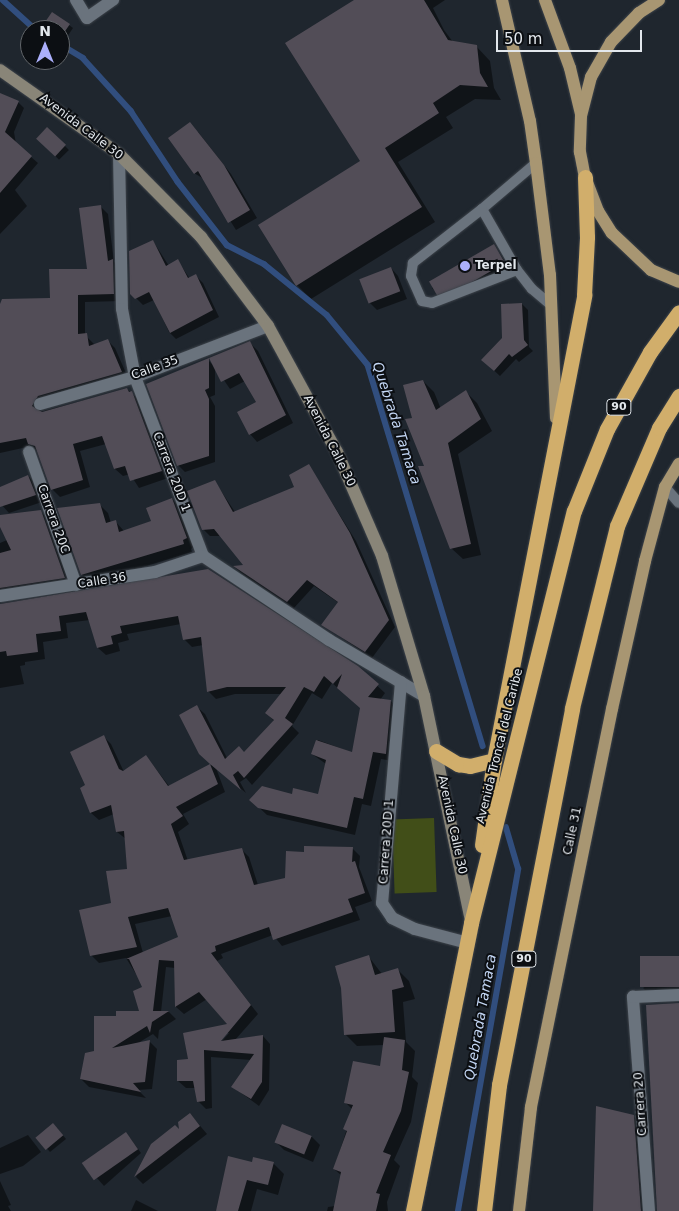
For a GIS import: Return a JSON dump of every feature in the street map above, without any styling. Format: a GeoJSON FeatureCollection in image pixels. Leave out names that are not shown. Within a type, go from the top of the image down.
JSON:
{"type":"FeatureCollection","features":[{"type":"Feature","properties":{"kind":"highway"},"geometry":{"type":"LineString","coordinates":[[472,923],[494,760],[584,295],[587,237],[585,177]]}},
{"type":"Feature","properties":{"kind":"highway","name":"Avenida Troncal del Caribe"},"geometry":{"type":"LineString","coordinates":[[413,1211],[472,923],[574,511],[607,429],[650,352],[679,312]]}},
{"type":"Feature","properties":{"kind":"highway","name":"90"},"geometry":{"type":"LineString","coordinates":[[484,1211],[501,1075],[572,708],[617,526],[659,428],[679,396]]}},
{"type":"Feature","properties":{"kind":"highway"},"geometry":{"type":"LineString","coordinates":[[436,751],[452,762],[470,766],[494,760]]}},
{"type":"Feature","properties":{"kind":"main road"},"geometry":{"type":"LineString","coordinates":[[502,0],[530,121],[536,162],[551,305],[557,437]]}},
{"type":"Feature","properties":{"kind":"main road"},"geometry":{"type":"LineString","coordinates":[[544,0],[570,68],[581,116]]}},
{"type":"Feature","properties":{"kind":"main road"},"geometry":{"type":"LineString","coordinates":[[659,0],[639,12],[611,42],[591,77],[581,116],[580,152],[585,177],[598,211],[612,233],[651,270],[679,282]]}},
{"type":"Feature","properties":{"kind":"main road","name":"Avenida Calle 30"},"geometry":{"type":"LineString","coordinates":[[0,70],[119,154],[201,237],[268,326],[337,452],[382,556],[424,696],[472,923]]}},
{"type":"Feature","properties":{"kind":"main road","name":"Calle 31"},"geometry":{"type":"LineString","coordinates":[[519,1211],[531,1107],[547,1022],[624,654],[665,487],[679,464]]}},
{"type":"Feature","properties":{"kind":"street"},"geometry":{"type":"LineString","coordinates":[[76,0],[88,18],[113,0]]}},
{"type":"Feature","properties":{"kind":"street","name":"Carrera 20D 1"},"geometry":{"type":"LineString","coordinates":[[119,154],[122,309],[135,376],[202,556]]}},
{"type":"Feature","properties":{"kind":"street","name":"Calle 35"},"geometry":{"type":"LineString","coordinates":[[40,404],[135,376],[268,326]]}},
{"type":"Feature","properties":{"kind":"street","name":"Carrera 20C"},"geometry":{"type":"LineString","coordinates":[[29,452],[76,585]]}},
{"type":"Feature","properties":{"kind":"street"},"geometry":{"type":"LineString","coordinates":[[202,556],[329,640],[424,696]]}},
{"type":"Feature","properties":{"kind":"street","name":"Calle 36"},"geometry":{"type":"LineString","coordinates":[[0,596],[155,572],[202,556]]}},
{"type":"Feature","properties":{"kind":"street","name":"Carrera 20D 1"},"geometry":{"type":"LineString","coordinates":[[401,682],[382,902],[392,918],[415,929],[468,943]]}},
{"type":"Feature","properties":{"kind":"street","name":"Carrera 20"},"geometry":{"type":"LineString","coordinates":[[649,1211],[633,997],[679,994]]}},
{"type":"Feature","properties":{"kind":"lane"},"geometry":{"type":"LineString","coordinates":[[517,270],[432,303],[422,301],[411,276],[414,262],[482,209],[536,162]]}},
{"type":"Feature","properties":{"kind":"lane"},"geometry":{"type":"LineString","coordinates":[[482,209],[517,270],[532,289],[551,305]]}},
{"type":"Feature","properties":{"kind":"lane"},"geometry":{"type":"LineString","coordinates":[[665,487],[679,503]]}},
{"type":"Feature","properties":{"kind":"green space"},"geometry":{"type":"Polygon","coordinates":[[[434,818],[437,892],[395,893],[392,819],[434,818]]]}},
{"type":"Feature","properties":{"kind":"building"},"geometry":{"type":"Polygon","coordinates":[[[354,0],[424,0],[448,40],[477,45],[480,73],[488,87],[460,85],[433,103],[439,113],[385,148],[422,207],[296,286],[258,225],[360,161],[285,43],[354,0]]]}},
{"type":"Feature","properties":{"kind":"building"},"geometry":{"type":"Polygon","coordinates":[[[52,12],[64,20],[46,20],[52,12]]]}},
{"type":"Feature","properties":{"kind":"building"},"geometry":{"type":"Polygon","coordinates":[[[0,93],[19,101],[5,132],[32,156],[0,193],[0,93]]]}},
{"type":"Feature","properties":{"kind":"building"},"geometry":{"type":"Polygon","coordinates":[[[190,122],[224,165],[250,210],[228,223],[198,171],[194,174],[168,138],[190,122]]]}},
{"type":"Feature","properties":{"kind":"building"},"geometry":{"type":"Polygon","coordinates":[[[47,127],[66,145],[55,156],[36,139],[47,127]]]}},
{"type":"Feature","properties":{"kind":"building"},"geometry":{"type":"Polygon","coordinates":[[[101,205],[108,261],[113,259],[114,294],[78,295],[78,334],[87,333],[89,346],[108,339],[122,372],[38,396],[32,406],[42,412],[127,388],[129,392],[132,391],[162,471],[130,481],[125,466],[114,469],[102,436],[73,444],[83,480],[51,490],[35,446],[28,444],[26,438],[0,443],[0,304],[2,299],[50,298],[49,269],[87,269],[79,208],[101,205]]]}},
{"type":"Feature","properties":{"kind":"building"},"geometry":{"type":"Polygon","coordinates":[[[153,240],[166,266],[178,259],[188,278],[196,274],[213,310],[170,333],[149,292],[135,299],[130,294],[129,251],[153,240]]]}},
{"type":"Feature","properties":{"kind":"building","name":"Terpel"},"geometry":{"type":"Polygon","coordinates":[[[494,244],[505,263],[440,301],[429,282],[494,244]]]}},
{"type":"Feature","properties":{"kind":"building"},"geometry":{"type":"Polygon","coordinates":[[[391,267],[400,291],[369,303],[359,279],[391,267]]]}},
{"type":"Feature","properties":{"kind":"building"},"geometry":{"type":"Polygon","coordinates":[[[522,303],[524,340],[528,345],[512,357],[509,354],[494,371],[481,360],[502,338],[501,304],[522,303]]]}},
{"type":"Feature","properties":{"kind":"building"},"geometry":{"type":"Polygon","coordinates":[[[250,341],[286,415],[249,435],[237,412],[256,402],[239,373],[221,382],[209,358],[250,341]]]}},
{"type":"Feature","properties":{"kind":"building"},"geometry":{"type":"Polygon","coordinates":[[[209,358],[209,388],[205,390],[209,399],[209,456],[177,466],[146,384],[209,358]]]}},
{"type":"Feature","properties":{"kind":"building"},"geometry":{"type":"Polygon","coordinates":[[[423,380],[436,410],[466,390],[481,419],[448,443],[471,544],[450,549],[418,466],[424,466],[405,419],[412,418],[403,385],[423,380]]]}},
{"type":"Feature","properties":{"kind":"building"},"geometry":{"type":"Polygon","coordinates":[[[309,464],[350,533],[389,620],[365,652],[321,625],[338,602],[307,580],[287,602],[233,566],[243,565],[214,529],[202,530],[187,491],[215,480],[233,512],[294,487],[289,475],[309,464]]]}},
{"type":"Feature","properties":{"kind":"building"},"geometry":{"type":"Polygon","coordinates":[[[28,475],[36,495],[0,507],[0,487],[28,475]]]}},
{"type":"Feature","properties":{"kind":"building"},"geometry":{"type":"Polygon","coordinates":[[[172,498],[187,538],[183,540],[184,544],[81,575],[57,508],[100,503],[106,523],[116,520],[119,532],[151,521],[146,508],[172,498]]]}},
{"type":"Feature","properties":{"kind":"building"},"geometry":{"type":"Polygon","coordinates":[[[41,510],[65,578],[0,588],[0,553],[11,550],[0,527],[0,515],[41,510]]]}},
{"type":"Feature","properties":{"kind":"building"},"geometry":{"type":"Polygon","coordinates":[[[208,569],[358,666],[379,684],[368,697],[391,700],[386,754],[373,752],[363,799],[354,797],[347,828],[258,808],[249,800],[262,786],[292,794],[293,788],[318,794],[326,760],[311,754],[316,740],[352,752],[360,708],[337,688],[342,674],[333,684],[324,676],[314,692],[304,687],[285,718],[293,724],[244,778],[238,771],[233,775],[241,790],[199,754],[179,715],[197,705],[225,759],[239,746],[244,752],[274,720],[265,713],[286,687],[227,687],[207,692],[201,637],[183,640],[178,616],[120,626],[122,633],[111,636],[113,644],[97,648],[86,612],[59,616],[61,631],[36,634],[38,652],[7,656],[6,651],[0,652],[0,604],[208,569]]]}},
{"type":"Feature","properties":{"kind":"building"},"geometry":{"type":"Polygon","coordinates":[[[104,735],[119,769],[123,771],[146,755],[168,786],[210,764],[218,784],[176,807],[183,816],[171,824],[184,860],[242,848],[254,885],[285,878],[286,851],[304,852],[304,846],[353,847],[352,862],[355,861],[365,893],[348,899],[353,912],[273,940],[269,927],[215,946],[216,951],[211,953],[251,1005],[221,1041],[263,1035],[262,1082],[251,1099],[231,1087],[254,1054],[204,1050],[205,1101],[197,1102],[193,1081],[177,1081],[177,1060],[188,1059],[183,1033],[227,1024],[199,992],[175,1007],[174,961],[159,960],[153,1011],[169,1011],[152,1022],[150,1033],[147,1026],[112,1048],[150,1040],[145,1082],[133,1083],[141,1092],[80,1079],[85,1053],[94,1051],[94,1016],[116,1016],[116,1011],[139,1011],[133,991],[142,987],[129,959],[126,959],[178,937],[168,908],[128,917],[137,947],[90,956],[79,910],[111,903],[106,871],[127,869],[124,831],[116,832],[111,805],[90,813],[80,788],[85,785],[70,752],[104,735]]]}},
{"type":"Feature","properties":{"kind":"building"},"geometry":{"type":"Polygon","coordinates":[[[369,955],[375,975],[398,968],[404,987],[392,990],[395,1032],[344,1035],[341,988],[335,966],[369,955]]]}},
{"type":"Feature","properties":{"kind":"building"},"geometry":{"type":"Polygon","coordinates":[[[640,956],[679,956],[679,987],[640,987],[640,956]]]}},
{"type":"Feature","properties":{"kind":"building"},"geometry":{"type":"Polygon","coordinates":[[[679,1003],[679,1211],[657,1211],[646,1005],[679,1003]]]}},
{"type":"Feature","properties":{"kind":"building"},"geometry":{"type":"Polygon","coordinates":[[[384,1037],[405,1040],[402,1070],[409,1072],[401,1111],[383,1152],[391,1155],[376,1193],[380,1194],[376,1211],[333,1211],[341,1172],[333,1169],[347,1131],[343,1129],[353,1105],[344,1103],[353,1061],[380,1066],[384,1037]]]}},
{"type":"Feature","properties":{"kind":"building"},"geometry":{"type":"Polygon","coordinates":[[[596,1106],[634,1115],[641,1211],[593,1211],[596,1106]]]}},
{"type":"Feature","properties":{"kind":"building"},"geometry":{"type":"Polygon","coordinates":[[[190,1113],[200,1126],[134,1177],[151,1144],[175,1125],[179,1129],[178,1122],[190,1113]]]}},
{"type":"Feature","properties":{"kind":"building"},"geometry":{"type":"Polygon","coordinates":[[[53,1123],[63,1135],[46,1150],[35,1138],[53,1123]]]}},
{"type":"Feature","properties":{"kind":"building"},"geometry":{"type":"Polygon","coordinates":[[[282,1124],[312,1136],[304,1155],[275,1143],[282,1124]]]}},
{"type":"Feature","properties":{"kind":"building"},"geometry":{"type":"Polygon","coordinates":[[[126,1132],[138,1149],[94,1180],[82,1163],[126,1132]]]}},
{"type":"Feature","properties":{"kind":"building"},"geometry":{"type":"Polygon","coordinates":[[[228,1156],[252,1162],[253,1157],[274,1162],[268,1185],[247,1180],[238,1211],[216,1211],[228,1156]]]}},
{"type":"Feature","properties":{"kind":"waterway","name":"Quebrada Tamaca"},"geometry":{"type":"LineString","coordinates":[[3,0],[25,20]]}},
{"type":"Feature","properties":{"kind":"waterway","name":"Quebrada Tamaca"},"geometry":{"type":"LineString","coordinates":[[70,50],[83,58],[131,111],[178,182],[227,245],[264,264],[327,315],[368,365],[483,746]]}},
{"type":"Feature","properties":{"kind":"waterway","name":"Quebrada Tamaca"},"geometry":{"type":"LineString","coordinates":[[458,1211],[518,869],[506,828]]}},
{"type":"Feature","properties":{"kind":"place","name":"Terpel"},"geometry":{"type":"Point","coordinates":[465,266]}}]}
